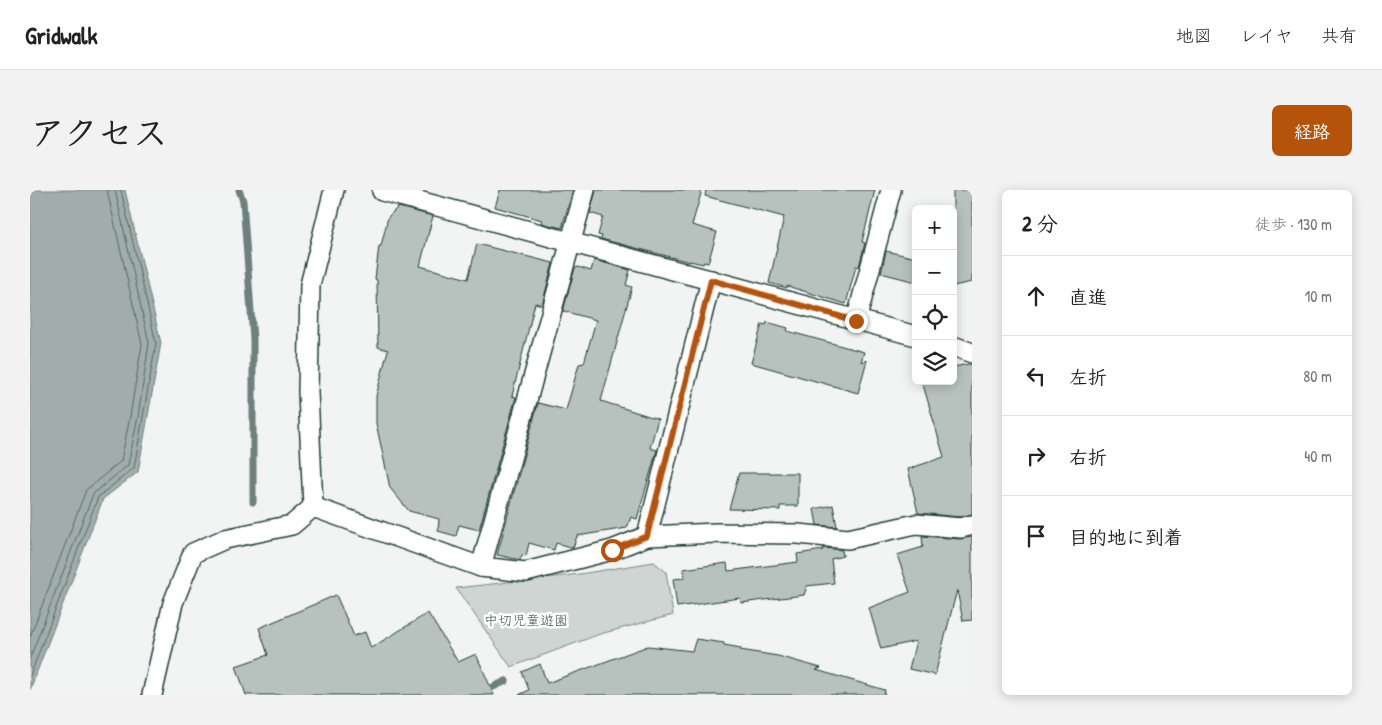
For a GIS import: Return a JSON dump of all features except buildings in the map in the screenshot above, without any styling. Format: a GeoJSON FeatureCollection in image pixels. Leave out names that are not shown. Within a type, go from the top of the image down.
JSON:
{"type":"FeatureCollection","features":[{"type":"Feature","properties":{"kind":"street"},"geometry":{"type":"LineString","coordinates":[[313,507],[308,392],[310,285],[334,190]]}},
{"type":"Feature","properties":{"kind":"street"},"geometry":{"type":"LineString","coordinates":[[481,567],[585,190]]}},
{"type":"Feature","properties":{"kind":"street"},"geometry":{"type":"LineString","coordinates":[[856,321],[891,190]]}},
{"type":"Feature","properties":{"kind":"street"},"geometry":{"type":"LineString","coordinates":[[382,191],[912,335]]}},
{"type":"Feature","properties":{"kind":"street"},"geometry":{"type":"LineString","coordinates":[[647,536],[711,280]]}},
{"type":"Feature","properties":{"kind":"street"},"geometry":{"type":"LineString","coordinates":[[957,347],[972,353]]}},
{"type":"Feature","properties":{"kind":"street"},"geometry":{"type":"LineString","coordinates":[[313,507],[481,567],[526,572],[612,550],[647,536],[717,533],[789,534],[848,539],[916,524],[961,528],[972,525]]}},
{"type":"Feature","properties":{"kind":"street"},"geometry":{"type":"LineString","coordinates":[[152,695],[173,603],[193,553],[225,538],[292,525],[313,507]]}},
{"type":"Feature","properties":{"kind":"green space","name":"中切児童遊園"},"geometry":{"type":"Polygon","coordinates":[[[654,562],[666,572],[673,615],[600,634],[511,667],[456,588],[580,574],[654,562]]]}},
{"type":"Feature","properties":{"kind":"water"},"geometry":{"type":"Polygon","coordinates":[[[30,190],[125,190],[161,343],[138,472],[103,499],[30,690],[30,190]]]}},
{"type":"Feature","properties":{"kind":"waterway"},"geometry":{"type":"LineString","coordinates":[[239,190],[243,201],[253,339],[253,502]]}},
{"type":"Feature","properties":{"kind":"waterway"},"geometry":{"type":"LineString","coordinates":[[476,695],[506,681]]}},
{"type":"Feature","properties":{"kind":"route"},"geometry":{"type":"LineString","coordinates":[[612,550],[647,536],[711,280],[856,321]]}}]}
